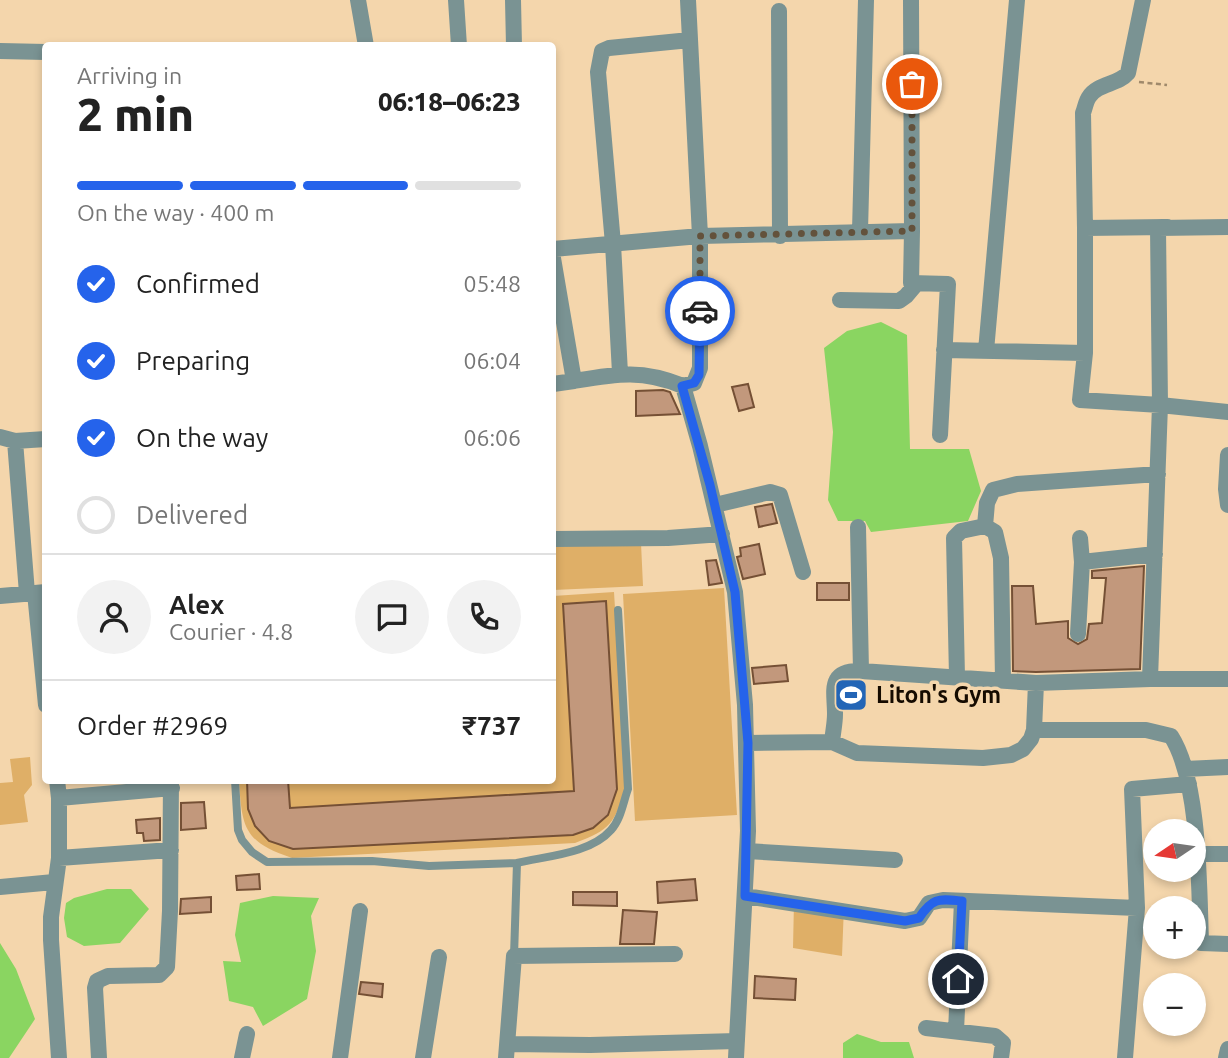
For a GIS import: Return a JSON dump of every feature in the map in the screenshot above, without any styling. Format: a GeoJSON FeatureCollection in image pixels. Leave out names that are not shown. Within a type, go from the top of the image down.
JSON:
{"type":"FeatureCollection","features":[{"type":"Feature","properties":{"kind":"street"},"geometry":{"type":"LineString","coordinates":[[358,0],[365,42]]}},
{"type":"Feature","properties":{"kind":"street"},"geometry":{"type":"LineString","coordinates":[[456,0],[459,42]]}},
{"type":"Feature","properties":{"kind":"street"},"geometry":{"type":"LineString","coordinates":[[513,0],[514,42]]}},
{"type":"Feature","properties":{"kind":"street"},"geometry":{"type":"LineString","coordinates":[[556,384],[620,373],[653,375],[682,386],[694,383],[700,368],[700,236],[688,0]]}},
{"type":"Feature","properties":{"kind":"street"},"geometry":{"type":"LineString","coordinates":[[860,231],[866,0]]}},
{"type":"Feature","properties":{"kind":"street"},"geometry":{"type":"LineString","coordinates":[[912,0],[911,283],[948,284],[940,435]]}},
{"type":"Feature","properties":{"kind":"street"},"geometry":{"type":"LineString","coordinates":[[986,351],[1017,0]]}},
{"type":"Feature","properties":{"kind":"street"},"geometry":{"type":"LineString","coordinates":[[1143,0],[1128,73],[1122,80],[1101,87],[1089,96],[1083,113],[1085,353],[1080,400],[1228,412]]}},
{"type":"Feature","properties":{"kind":"street"},"geometry":{"type":"LineString","coordinates":[[779,10],[780,236]]}},
{"type":"Feature","properties":{"kind":"street"},"geometry":{"type":"LineString","coordinates":[[620,373],[613,244],[598,72],[602,51],[620,46],[690,40]]}},
{"type":"Feature","properties":{"kind":"street"},"geometry":{"type":"LineString","coordinates":[[0,51],[42,52]]}},
{"type":"Feature","properties":{"kind":"street"},"geometry":{"type":"LineString","coordinates":[[1150,679],[1160,405],[1158,228],[1168,227]]}},
{"type":"Feature","properties":{"kind":"street"},"geometry":{"type":"LineString","coordinates":[[1085,228],[1228,227]]}},
{"type":"Feature","properties":{"kind":"street"},"geometry":{"type":"LineString","coordinates":[[556,249],[700,236],[912,231]]}},
{"type":"Feature","properties":{"kind":"street"},"geometry":{"type":"LineString","coordinates":[[556,276],[574,381]]}},
{"type":"Feature","properties":{"kind":"street"},"geometry":{"type":"LineString","coordinates":[[840,300],[899,301],[917,283]]}},
{"type":"Feature","properties":{"kind":"street"},"geometry":{"type":"LineString","coordinates":[[944,349],[1085,353]]}},
{"type":"Feature","properties":{"kind":"street"},"geometry":{"type":"LineString","coordinates":[[682,386],[715,505],[735,592],[748,743],[747,851],[736,1058]]}},
{"type":"Feature","properties":{"kind":"street"},"geometry":{"type":"LineString","coordinates":[[42,439],[8,439],[36,593],[42,660]]}},
{"type":"Feature","properties":{"kind":"street"},"geometry":{"type":"LineString","coordinates":[[1228,455],[1228,506]]}},
{"type":"Feature","properties":{"kind":"street"},"geometry":{"type":"LineString","coordinates":[[985,526],[990,496],[993,490],[1001,487],[1158,474]]}},
{"type":"Feature","properties":{"kind":"street"},"geometry":{"type":"LineString","coordinates":[[715,505],[770,492],[780,495],[803,572]]}},
{"type":"Feature","properties":{"kind":"street"},"geometry":{"type":"LineString","coordinates":[[957,677],[954,538],[961,531],[985,526],[995,532],[1000,558],[1003,680]]}},
{"type":"Feature","properties":{"kind":"street"},"geometry":{"type":"LineString","coordinates":[[858,527],[861,671]]}},
{"type":"Feature","properties":{"kind":"street"},"geometry":{"type":"LineString","coordinates":[[556,539],[668,538],[722,534]]}},
{"type":"Feature","properties":{"kind":"street"},"geometry":{"type":"LineString","coordinates":[[1078,634],[1082,562],[1080,538]]}},
{"type":"Feature","properties":{"kind":"street"},"geometry":{"type":"LineString","coordinates":[[1082,562],[1155,554]]}},
{"type":"Feature","properties":{"kind":"street"},"geometry":{"type":"LineString","coordinates":[[0,596],[36,593]]}},
{"type":"Feature","properties":{"kind":"street"},"geometry":{"type":"LineString","coordinates":[[832,742],[835,715],[833,686],[837,679],[853,671],[1036,683],[1228,679]]}},
{"type":"Feature","properties":{"kind":"street"},"geometry":{"type":"LineString","coordinates":[[748,743],[832,742],[857,753],[983,758],[1011,755],[1023,750],[1031,739],[1034,730],[1036,683]]}},
{"type":"Feature","properties":{"kind":"street"},"geometry":{"type":"LineString","coordinates":[[1034,730],[1161,732],[1171,736],[1178,748],[1187,777],[1192,819]]}},
{"type":"Feature","properties":{"kind":"street"},"geometry":{"type":"LineString","coordinates":[[1125,1058],[1137,908],[1132,789],[1228,767]]}},
{"type":"Feature","properties":{"kind":"street"},"geometry":{"type":"LineString","coordinates":[[58,784],[59,858],[51,917],[51,968],[60,1058]]}},
{"type":"Feature","properties":{"kind":"street"},"geometry":{"type":"LineString","coordinates":[[60,798],[172,784],[167,967],[159,975],[108,976],[97,981],[99,1058]]}},
{"type":"Feature","properties":{"kind":"street"},"geometry":{"type":"LineString","coordinates":[[59,858],[171,850]]}},
{"type":"Feature","properties":{"kind":"street"},"geometry":{"type":"LineString","coordinates":[[747,851],[895,860]]}},
{"type":"Feature","properties":{"kind":"street"},"geometry":{"type":"LineString","coordinates":[[1206,854],[1228,854]]}},
{"type":"Feature","properties":{"kind":"street"},"geometry":{"type":"LineString","coordinates":[[0,887],[54,882]]}},
{"type":"Feature","properties":{"kind":"street"},"geometry":{"type":"LineString","coordinates":[[1198,882],[1201,943],[1228,944]]}},
{"type":"Feature","properties":{"kind":"street"},"geometry":{"type":"LineString","coordinates":[[745,896],[905,921],[919,918],[929,903],[937,901],[1137,908]]}},
{"type":"Feature","properties":{"kind":"street"},"geometry":{"type":"LineString","coordinates":[[956,1031],[962,901]]}},
{"type":"Feature","properties":{"kind":"street"},"geometry":{"type":"LineString","coordinates":[[340,1058],[360,911]]}},
{"type":"Feature","properties":{"kind":"street"},"geometry":{"type":"LineString","coordinates":[[676,954],[514,956],[508,1051],[737,1041]]}},
{"type":"Feature","properties":{"kind":"street"},"geometry":{"type":"LineString","coordinates":[[423,1058],[439,957]]}},
{"type":"Feature","properties":{"kind":"street"},"geometry":{"type":"LineString","coordinates":[[926,1028],[995,1036],[1003,1043],[1001,1058]]}},
{"type":"Feature","properties":{"kind":"street"},"geometry":{"type":"LineString","coordinates":[[242,1058],[247,1034]]}},
{"type":"Feature","properties":{"kind":"street"},"geometry":{"type":"LineString","coordinates":[[1226,1058],[1228,1049]]}},
{"type":"Feature","properties":{"kind":"lane"},"geometry":{"type":"LineString","coordinates":[[235,784],[238,830],[252,852],[267,862],[373,861],[429,866],[517,863],[584,847],[611,830],[619,817],[628,789],[618,610]]}},
{"type":"Feature","properties":{"kind":"lane"},"geometry":{"type":"LineString","coordinates":[[514,956],[517,863]]}},
{"type":"Feature","properties":{"kind":"path"},"geometry":{"type":"LineString","coordinates":[[1122,80],[1167,85]]}},
{"type":"Feature","properties":{"kind":"shaded area"},"geometry":{"type":"Polygon","coordinates":[[[881,322],[907,335],[910,449],[969,449],[981,491],[968,521],[871,532],[865,521],[838,521],[828,500],[833,432],[824,348],[847,331],[881,322]]]}},
{"type":"Feature","properties":{"kind":"shaded area"},"geometry":{"type":"Polygon","coordinates":[[[641,543],[643,586],[556,590],[556,544],[641,543]]]}},
{"type":"Feature","properties":{"kind":"shaded area"},"geometry":{"type":"Polygon","coordinates":[[[724,588],[737,815],[635,821],[623,594],[724,588]]]}},
{"type":"Feature","properties":{"kind":"shaded area"},"geometry":{"type":"Polygon","coordinates":[[[614,592],[626,788],[618,810],[604,829],[575,843],[292,858],[264,846],[255,839],[244,822],[239,784],[556,784],[556,596],[614,592]]]}},
{"type":"Feature","properties":{"kind":"shaded area"},"geometry":{"type":"Polygon","coordinates":[[[30,757],[32,785],[24,795],[28,822],[0,825],[0,783],[13,782],[10,759],[30,757]]]}},
{"type":"Feature","properties":{"kind":"shaded area"},"geometry":{"type":"Polygon","coordinates":[[[107,889],[131,889],[149,909],[120,943],[84,946],[67,937],[64,918],[66,903],[74,898],[107,889]]]}},
{"type":"Feature","properties":{"kind":"shaded area"},"geometry":{"type":"Polygon","coordinates":[[[273,896],[319,898],[311,916],[316,951],[307,999],[263,1026],[253,1007],[229,1001],[223,961],[241,962],[235,935],[240,903],[273,896]]]}},
{"type":"Feature","properties":{"kind":"shaded area"},"geometry":{"type":"Polygon","coordinates":[[[794,901],[844,906],[842,956],[793,948],[794,901]]]}},
{"type":"Feature","properties":{"kind":"shaded area"},"geometry":{"type":"Polygon","coordinates":[[[0,943],[16,969],[35,1019],[9,1058],[0,1058],[0,943]]]}},
{"type":"Feature","properties":{"kind":"shaded area"},"geometry":{"type":"Polygon","coordinates":[[[857,1034],[881,1042],[909,1042],[914,1058],[843,1058],[843,1043],[857,1034]]]}},
{"type":"Feature","properties":{"kind":"building"},"geometry":{"type":"Polygon","coordinates":[[[748,384],[754,407],[739,411],[732,387],[748,384]]]}},
{"type":"Feature","properties":{"kind":"building"},"geometry":{"type":"Polygon","coordinates":[[[636,391],[670,392],[680,414],[636,416],[636,391]]]}},
{"type":"Feature","properties":{"kind":"building"},"geometry":{"type":"Polygon","coordinates":[[[772,504],[777,523],[759,527],[755,507],[772,504]]]}},
{"type":"Feature","properties":{"kind":"building"},"geometry":{"type":"Polygon","coordinates":[[[759,544],[765,574],[743,579],[737,557],[741,556],[740,548],[759,544]]]}},
{"type":"Feature","properties":{"kind":"building"},"geometry":{"type":"Polygon","coordinates":[[[716,560],[722,583],[709,585],[706,561],[716,560]]]}},
{"type":"Feature","properties":{"kind":"building"},"geometry":{"type":"Polygon","coordinates":[[[1144,566],[1140,669],[1013,671],[1012,586],[1033,586],[1036,624],[1068,621],[1068,638],[1078,644],[1087,639],[1089,624],[1102,623],[1106,578],[1092,578],[1092,571],[1144,566]]]}},
{"type":"Feature","properties":{"kind":"building"},"geometry":{"type":"Polygon","coordinates":[[[817,583],[849,583],[849,600],[817,600],[817,583]]]}},
{"type":"Feature","properties":{"kind":"building"},"geometry":{"type":"Polygon","coordinates":[[[606,601],[617,789],[608,815],[593,828],[573,835],[293,849],[269,841],[255,826],[248,809],[247,784],[288,784],[290,808],[574,791],[563,604],[606,601]]]}},
{"type":"Feature","properties":{"kind":"building"},"geometry":{"type":"Polygon","coordinates":[[[786,665],[788,681],[754,684],[752,668],[786,665]]]}},
{"type":"Feature","properties":{"kind":"building","name":"Liton's Gym"},"geometry":{"type":"Polygon","coordinates":[[[858,682],[859,709],[845,710],[845,687],[848,683],[858,682]]]}},
{"type":"Feature","properties":{"kind":"building"},"geometry":{"type":"Polygon","coordinates":[[[204,802],[206,828],[181,830],[181,803],[204,802]]]}},
{"type":"Feature","properties":{"kind":"building"},"geometry":{"type":"Polygon","coordinates":[[[160,818],[160,840],[144,841],[143,833],[137,833],[136,820],[160,818]]]}},
{"type":"Feature","properties":{"kind":"building"},"geometry":{"type":"Polygon","coordinates":[[[259,874],[260,889],[237,890],[236,876],[259,874]]]}},
{"type":"Feature","properties":{"kind":"building"},"geometry":{"type":"Polygon","coordinates":[[[695,879],[697,900],[658,903],[657,882],[695,879]]]}},
{"type":"Feature","properties":{"kind":"building"},"geometry":{"type":"Polygon","coordinates":[[[573,892],[617,892],[617,906],[573,905],[573,892]]]}},
{"type":"Feature","properties":{"kind":"building"},"geometry":{"type":"Polygon","coordinates":[[[211,897],[211,912],[180,914],[181,899],[211,897]]]}},
{"type":"Feature","properties":{"kind":"building"},"geometry":{"type":"Polygon","coordinates":[[[623,910],[657,912],[654,944],[620,944],[623,910]]]}},
{"type":"Feature","properties":{"kind":"building"},"geometry":{"type":"Polygon","coordinates":[[[755,976],[796,979],[795,1000],[754,998],[755,976]]]}},
{"type":"Feature","properties":{"kind":"building"},"geometry":{"type":"Polygon","coordinates":[[[361,982],[383,984],[382,997],[359,994],[361,982]]]}},
{"type":"Feature","properties":{"kind":"way so far"},"geometry":{"type":"LineString","coordinates":[[700,311],[700,236],[912,231],[912,84]]}},
{"type":"Feature","properties":{"kind":"place","name":"Liton's Gym"},"geometry":{"type":"Point","coordinates":[851,695]}},
{"type":"Feature","properties":{"kind":"route"},"geometry":{"type":"LineString","coordinates":[[700,311],[699,375],[694,383],[682,386],[700,446],[735,592],[748,743],[745,896],[905,921],[919,918],[929,903],[943,900],[962,901],[958,979]]}}]}
